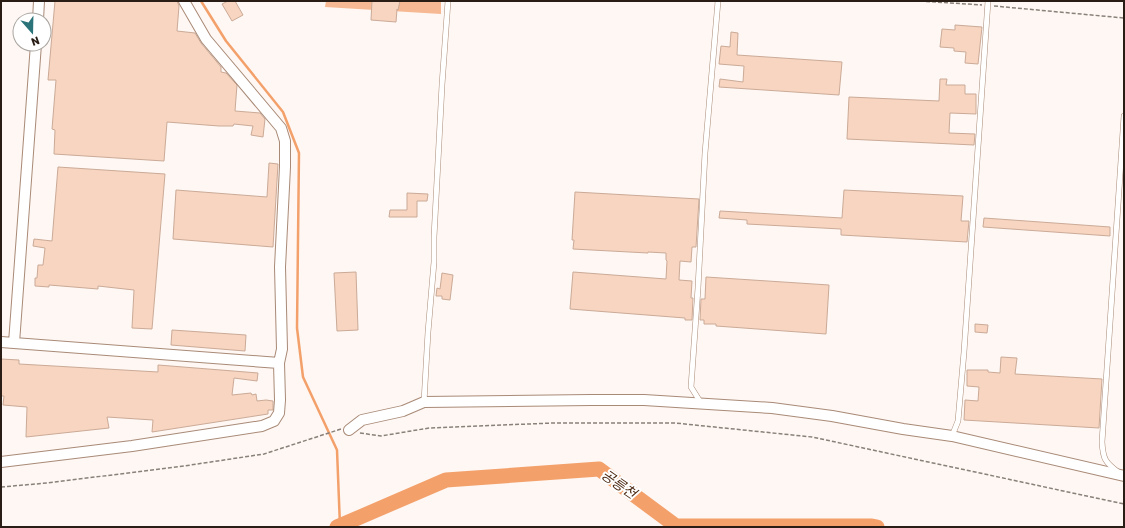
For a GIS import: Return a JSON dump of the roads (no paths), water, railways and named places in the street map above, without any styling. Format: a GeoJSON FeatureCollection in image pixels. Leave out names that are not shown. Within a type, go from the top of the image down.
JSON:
{"type":"FeatureCollection","features":[{"type":"Feature","properties":{"kind":"street"},"geometry":{"type":"LineString","coordinates":[[38,12],[39,1]]}},
{"type":"Feature","properties":{"kind":"street"},"geometry":{"type":"LineString","coordinates":[[1,462],[132,446],[262,426],[274,421],[279,413],[279,363],[282,349],[280,267],[286,167],[285,141],[281,128],[206,39],[184,1]]}},
{"type":"Feature","properties":{"kind":"street"},"geometry":{"type":"LineString","coordinates":[[14,343],[35,52]]}},
{"type":"Feature","properties":{"kind":"street"},"geometry":{"type":"LineString","coordinates":[[1,342],[279,363]]}},
{"type":"Feature","properties":{"kind":"street"},"geometry":{"type":"LineString","coordinates":[[349,430],[362,420],[403,411],[424,402],[591,400],[701,403],[772,408],[832,416],[952,436],[1124,476]]}},
{"type":"Feature","properties":{"kind":"lane"},"geometry":{"type":"LineString","coordinates":[[424,402],[434,262],[442,85],[448,1]]}},
{"type":"Feature","properties":{"kind":"lane"},"geometry":{"type":"LineString","coordinates":[[701,403],[691,387],[705,153],[718,1]]}},
{"type":"Feature","properties":{"kind":"lane"},"geometry":{"type":"LineString","coordinates":[[952,436],[958,421],[961,390],[988,3]]}},
{"type":"Feature","properties":{"kind":"lane"},"geometry":{"type":"LineString","coordinates":[[1124,116],[1102,453],[1108,464],[1124,476]]}},
{"type":"Feature","properties":{"kind":"waterway"},"geometry":{"type":"LineString","coordinates":[[201,1],[226,41],[283,112],[299,153],[297,328],[303,377],[337,450],[340,526]]}},
{"type":"Feature","properties":{"kind":"waterway","name":"공릉천"},"geometry":{"type":"LineString","coordinates":[[337,527],[446,480],[599,469],[676,526],[877,527]]}}]}
